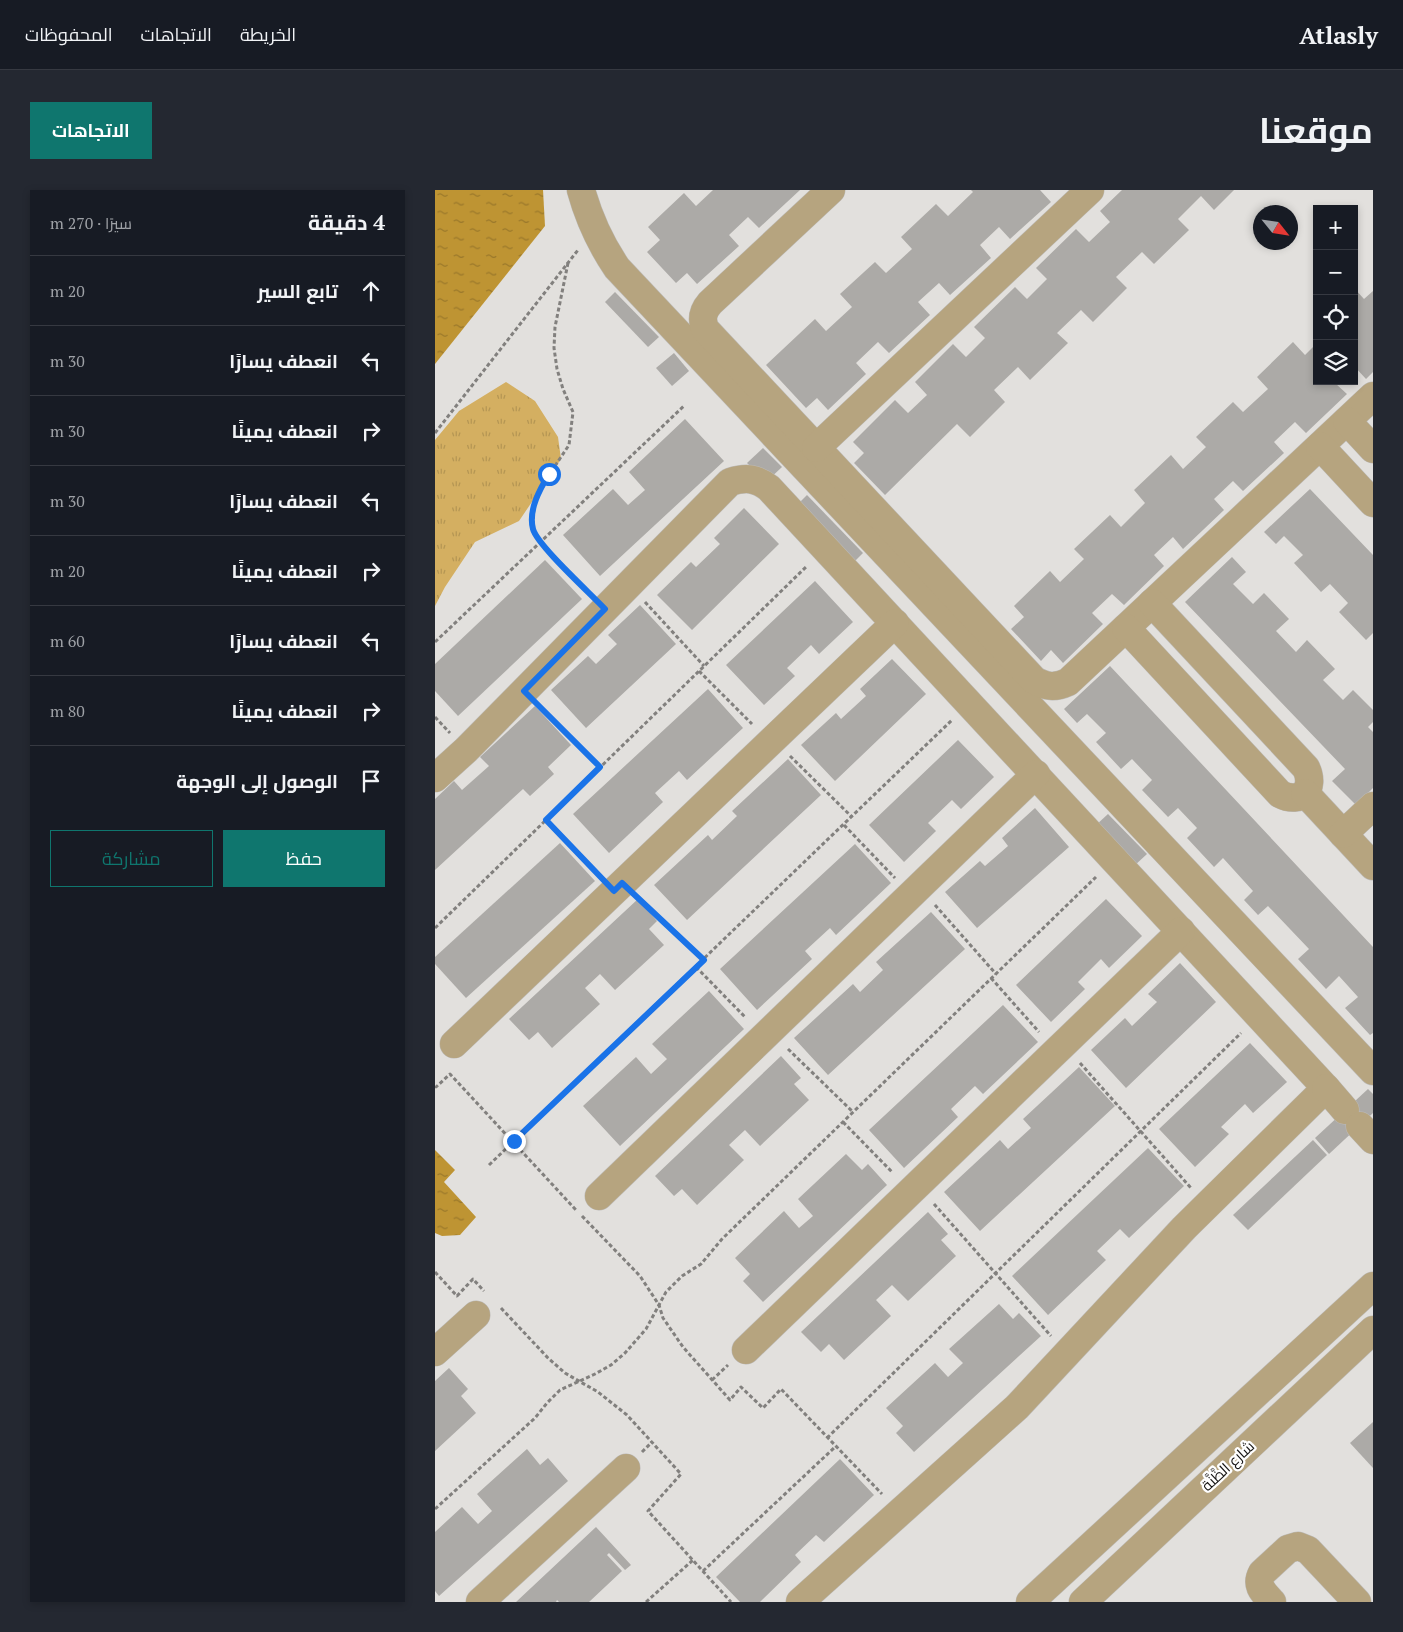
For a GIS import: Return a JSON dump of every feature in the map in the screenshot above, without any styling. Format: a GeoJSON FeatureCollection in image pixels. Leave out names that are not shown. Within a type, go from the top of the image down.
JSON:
{"type":"FeatureCollection","features":[{"type":"Feature","properties":{"kind":"street"},"geometry":{"type":"LineString","coordinates":[[581,190],[594,229],[604,249],[617,268],[1373,1071]]}},
{"type":"Feature","properties":{"kind":"street"},"geometry":{"type":"LineString","coordinates":[[831,190],[710,303],[705,309],[703,323],[708,334],[1034,680],[1049,686],[1058,687],[1068,682],[1373,396]]}},
{"type":"Feature","properties":{"kind":"street"},"geometry":{"type":"LineString","coordinates":[[816,448],[1090,190]]}},
{"type":"Feature","properties":{"kind":"street"},"geometry":{"type":"LineString","coordinates":[[1347,421],[1373,449]]}},
{"type":"Feature","properties":{"kind":"street"},"geometry":{"type":"LineString","coordinates":[[1320,446],[1373,503]]}},
{"type":"Feature","properties":{"kind":"street"},"geometry":{"type":"LineString","coordinates":[[435,778],[460,756],[730,482],[741,478],[760,481],[769,488],[1115,859],[1359,1126]]}},
{"type":"Feature","properties":{"kind":"street"},"geometry":{"type":"LineString","coordinates":[[1126,628],[1280,794],[1288,798],[1297,798],[1305,793],[1310,785],[1310,776],[1306,768],[1153,603]]}},
{"type":"Feature","properties":{"kind":"street"},"geometry":{"type":"LineString","coordinates":[[454,1044],[895,623]]}},
{"type":"Feature","properties":{"kind":"street"},"geometry":{"type":"LineString","coordinates":[[599,1196],[1036,774]]}},
{"type":"Feature","properties":{"kind":"street"},"geometry":{"type":"LineString","coordinates":[[1305,793],[1373,866]]}},
{"type":"Feature","properties":{"kind":"street"},"geometry":{"type":"LineString","coordinates":[[1343,834],[1373,806]]}},
{"type":"Feature","properties":{"kind":"street"},"geometry":{"type":"LineString","coordinates":[[746,1350],[1181,931]]}},
{"type":"Feature","properties":{"kind":"street"},"geometry":{"type":"LineString","coordinates":[[800,1602],[1017,1407],[1207,1206],[1326,1088]]}},
{"type":"Feature","properties":{"kind":"street"},"geometry":{"type":"LineString","coordinates":[[1030,1602],[1373,1286]]}},
{"type":"Feature","properties":{"kind":"street"},"geometry":{"type":"LineString","coordinates":[[435,1352],[487,1305]]}},
{"type":"Feature","properties":{"kind":"street","name":"شارع الظَّنَّة"},"geometry":{"type":"LineString","coordinates":[[1094,1599],[1373,1330]]}},
{"type":"Feature","properties":{"kind":"street"},"geometry":{"type":"LineString","coordinates":[[480,1602],[625,1468]]}},
{"type":"Feature","properties":{"kind":"street"},"geometry":{"type":"LineString","coordinates":[[1272,1602],[1260,1587],[1260,1577],[1288,1549],[1298,1546],[1308,1550],[1357,1602]]}},
{"type":"Feature","properties":{"kind":"path"},"geometry":{"type":"LineString","coordinates":[[435,432],[594,229]]}},
{"type":"Feature","properties":{"kind":"path"},"geometry":{"type":"LineString","coordinates":[[568,263],[555,327],[554,348],[557,369],[573,412],[569,445],[541,487],[534,503],[533,528],[541,542],[605,609]]}},
{"type":"Feature","properties":{"kind":"path"},"geometry":{"type":"LineString","coordinates":[[435,642],[685,405]]}},
{"type":"Feature","properties":{"kind":"path"},"geometry":{"type":"LineString","coordinates":[[435,928],[825,548]]}},
{"type":"Feature","properties":{"kind":"path"},"geometry":{"type":"LineString","coordinates":[[629,585],[704,666]]}},
{"type":"Feature","properties":{"kind":"path"},"geometry":{"type":"LineString","coordinates":[[699,671],[851,817]]}},
{"type":"Feature","properties":{"kind":"path"},"geometry":{"type":"LineString","coordinates":[[524,691],[600,767]]}},
{"type":"Feature","properties":{"kind":"path"},"geometry":{"type":"LineString","coordinates":[[489,1165],[970,703]]}},
{"type":"Feature","properties":{"kind":"path"},"geometry":{"type":"LineString","coordinates":[[546,820],[618,887],[704,960]]}},
{"type":"Feature","properties":{"kind":"path"},"geometry":{"type":"LineString","coordinates":[[844,825],[915,891],[996,974]]}},
{"type":"Feature","properties":{"kind":"path"},"geometry":{"type":"LineString","coordinates":[[435,1509],[535,1418],[560,1390],[611,1365],[625,1353],[646,1329],[666,1292],[682,1276],[701,1264],[721,1239],[1115,859]]}},
{"type":"Feature","properties":{"kind":"path"},"geometry":{"type":"LineString","coordinates":[[696,967],[853,1112]]}},
{"type":"Feature","properties":{"kind":"path"},"geometry":{"type":"LineString","coordinates":[[991,978],[1141,1131],[1207,1206]]}},
{"type":"Feature","properties":{"kind":"path"},"geometry":{"type":"LineString","coordinates":[[827,1438],[1259,1015]]}},
{"type":"Feature","properties":{"kind":"path"},"geometry":{"type":"LineString","coordinates":[[435,1086],[437,1087],[450,1074],[514,1141],[634,1270],[650,1290],[659,1305],[663,1318],[683,1348],[730,1400],[741,1387],[763,1408],[781,1389],[899,1512]]}},
{"type":"Feature","properties":{"kind":"path"},"geometry":{"type":"LineString","coordinates":[[843,1122],[914,1188],[995,1273],[1066,1354]]}},
{"type":"Feature","properties":{"kind":"path"},"geometry":{"type":"LineString","coordinates":[[435,1272],[457,1296],[473,1279],[487,1305],[548,1358],[579,1382],[598,1392],[627,1415],[681,1474],[647,1511],[731,1602]]}},
{"type":"Feature","properties":{"kind":"path"},"geometry":{"type":"LineString","coordinates":[[703,1571],[836,1446]]}},
{"type":"Feature","properties":{"kind":"path"},"geometry":{"type":"LineString","coordinates":[[646,1602],[693,1560]]}},
{"type":"Feature","properties":{"kind":"green space"},"geometry":{"type":"Polygon","coordinates":[[[506,382],[535,401],[558,437],[561,459],[519,521],[475,542],[445,587],[435,606],[435,440],[459,411],[506,382]]]}},
{"type":"Feature","properties":{"kind":"water"},"geometry":{"type":"Polygon","coordinates":[[[435,190],[543,190],[545,226],[435,364],[435,190]]]}},
{"type":"Feature","properties":{"kind":"water"},"geometry":{"type":"Polygon","coordinates":[[[435,1150],[455,1170],[444,1182],[476,1217],[460,1235],[442,1236],[435,1233],[435,1150]]]}},
{"type":"Feature","properties":{"kind":"building"},"geometry":{"type":"Polygon","coordinates":[[[713,190],[800,190],[759,228],[748,217],[729,235],[739,246],[697,284],[687,273],[676,283],[647,252],[660,240],[648,227],[684,193],[696,206],[713,190]]]}},
{"type":"Feature","properties":{"kind":"building"},"geometry":{"type":"Polygon","coordinates":[[[971,190],[1040,190],[1051,202],[1010,239],[999,227],[980,245],[991,258],[950,295],[939,283],[918,302],[930,315],[889,353],[878,342],[856,363],[866,374],[828,410],[817,398],[806,408],[766,365],[815,319],[826,331],[852,307],[840,294],[875,262],[886,273],[912,249],[901,237],[936,204],[948,216],[973,192],[971,190]]]}},
{"type":"Feature","properties":{"kind":"building"},"geometry":{"type":"Polygon","coordinates":[[[1122,190],[1234,190],[1214,210],[1201,196],[1178,219],[1189,230],[1154,264],[1142,252],[1116,277],[1127,288],[1093,322],[1081,310],[1057,333],[1068,343],[1030,380],[1018,367],[994,390],[1005,402],[970,437],[957,424],[885,495],[854,463],[864,453],[853,442],[895,400],[908,413],[927,395],[915,382],[953,344],[966,357],[985,338],[974,327],[1015,287],[1027,299],[1047,279],[1036,268],[1076,229],[1089,242],[1110,222],[1100,211],[1122,190]]]}},
{"type":"Feature","properties":{"kind":"building"},"geometry":{"type":"Polygon","coordinates":[[[1373,291],[1373,372],[1366,379],[1358,370],[1358,292],[1364,299],[1373,291]]]}},
{"type":"Feature","properties":{"kind":"building"},"geometry":{"type":"Polygon","coordinates":[[[615,292],[659,337],[648,347],[605,302],[615,292]]]}},
{"type":"Feature","properties":{"kind":"building"},"geometry":{"type":"Polygon","coordinates":[[[1293,342],[1305,355],[1313,347],[1313,385],[1337,385],[1347,394],[1306,433],[1295,422],[1274,442],[1284,453],[1243,491],[1233,481],[1214,499],[1224,510],[1183,549],[1173,537],[1154,555],[1164,566],[1124,605],[1112,594],[1092,613],[1103,624],[1063,663],[1051,650],[1041,661],[1011,629],[1024,617],[1014,606],[1050,571],[1060,582],[1084,559],[1074,549],[1110,515],[1121,527],[1145,503],[1134,490],[1171,455],[1183,469],[1206,447],[1196,437],[1233,402],[1243,412],[1268,389],[1257,377],[1293,342]]]}},
{"type":"Feature","properties":{"kind":"building"},"geometry":{"type":"Polygon","coordinates":[[[674,353],[689,371],[672,386],[656,368],[674,353]]]}},
{"type":"Feature","properties":{"kind":"building"},"geometry":{"type":"Polygon","coordinates":[[[685,419],[724,461],[600,576],[563,535],[613,489],[628,505],[645,490],[629,472],[685,419]]]}},
{"type":"Feature","properties":{"kind":"building"},"geometry":{"type":"Polygon","coordinates":[[[763,448],[782,467],[766,482],[747,463],[763,448]]]}},
{"type":"Feature","properties":{"kind":"building"},"geometry":{"type":"Polygon","coordinates":[[[1310,489],[1373,555],[1373,633],[1366,640],[1339,612],[1348,603],[1330,584],[1321,592],[1294,563],[1303,555],[1284,536],[1276,544],[1264,532],[1310,489]]]}},
{"type":"Feature","properties":{"kind":"building"},"geometry":{"type":"Polygon","coordinates":[[[807,495],[863,553],[850,566],[794,508],[807,495]]]}},
{"type":"Feature","properties":{"kind":"building"},"geometry":{"type":"Polygon","coordinates":[[[744,508],[779,544],[692,630],[657,595],[691,562],[696,567],[720,544],[714,538],[744,508]]]}},
{"type":"Feature","properties":{"kind":"building"},"geometry":{"type":"Polygon","coordinates":[[[1232,557],[1246,572],[1233,584],[1253,604],[1264,593],[1289,619],[1276,631],[1296,652],[1307,640],[1335,669],[1323,680],[1343,700],[1353,690],[1373,710],[1373,722],[1368,727],[1373,732],[1373,788],[1356,805],[1332,781],[1345,769],[1185,602],[1232,557]]]}},
{"type":"Feature","properties":{"kind":"building"},"geometry":{"type":"Polygon","coordinates":[[[545,560],[582,599],[458,716],[435,691],[435,664],[545,560]]]}},
{"type":"Feature","properties":{"kind":"building"},"geometry":{"type":"Polygon","coordinates":[[[815,581],[853,622],[819,654],[811,645],[787,668],[795,676],[764,705],[726,665],[815,581]]]}},
{"type":"Feature","properties":{"kind":"building"},"geometry":{"type":"Polygon","coordinates":[[[640,605],[676,644],[586,728],[551,690],[588,656],[596,664],[617,644],[608,635],[640,605]]]}},
{"type":"Feature","properties":{"kind":"building"},"geometry":{"type":"Polygon","coordinates":[[[892,659],[926,694],[835,781],[801,745],[836,713],[841,719],[866,696],[860,689],[892,659]]]}},
{"type":"Feature","properties":{"kind":"building"},"geometry":{"type":"Polygon","coordinates":[[[1110,666],[1373,947],[1373,1033],[1370,1035],[1345,1008],[1358,997],[1339,976],[1326,989],[1298,959],[1309,949],[1268,906],[1258,915],[1244,900],[1253,891],[1223,858],[1214,867],[1187,838],[1197,828],[1178,808],[1168,817],[1142,790],[1152,780],[1132,759],[1121,769],[1096,742],[1106,733],[1087,714],[1077,723],[1064,709],[1110,666]]]}},
{"type":"Feature","properties":{"kind":"building"},"geometry":{"type":"Polygon","coordinates":[[[708,689],[743,728],[687,780],[679,771],[655,793],[663,802],[609,853],[573,814],[708,689]]]}},
{"type":"Feature","properties":{"kind":"building"},"geometry":{"type":"Polygon","coordinates":[[[535,706],[571,745],[548,767],[554,774],[530,796],[523,789],[435,870],[435,799],[454,781],[462,790],[489,766],[480,757],[535,706]]]}},
{"type":"Feature","properties":{"kind":"building"},"geometry":{"type":"Polygon","coordinates":[[[958,740],[994,777],[961,809],[952,800],[928,823],[936,831],[904,862],[869,825],[958,740]]]}},
{"type":"Feature","properties":{"kind":"building"},"geometry":{"type":"Polygon","coordinates":[[[788,759],[821,795],[687,920],[654,885],[708,835],[712,840],[737,816],[732,811],[788,759]]]}},
{"type":"Feature","properties":{"kind":"building"},"geometry":{"type":"Polygon","coordinates":[[[1035,808],[1069,847],[977,928],[945,892],[980,861],[985,866],[1008,846],[1002,838],[1035,808]]]}},
{"type":"Feature","properties":{"kind":"building"},"geometry":{"type":"Polygon","coordinates":[[[1108,814],[1147,854],[1134,866],[1095,826],[1108,814]]]}},
{"type":"Feature","properties":{"kind":"building"},"geometry":{"type":"Polygon","coordinates":[[[560,843],[595,881],[466,998],[435,964],[435,957],[560,843]]]}},
{"type":"Feature","properties":{"kind":"building"},"geometry":{"type":"Polygon","coordinates":[[[855,844],[891,883],[836,935],[830,928],[805,951],[812,959],[757,1010],[720,969],[855,844]]]}},
{"type":"Feature","properties":{"kind":"building"},"geometry":{"type":"Polygon","coordinates":[[[638,899],[657,921],[649,929],[664,945],[615,990],[600,974],[585,988],[600,1004],[552,1048],[538,1032],[529,1040],[509,1019],[638,899]]]}},
{"type":"Feature","properties":{"kind":"building"},"geometry":{"type":"Polygon","coordinates":[[[1106,899],[1142,936],[1109,968],[1101,959],[1078,982],[1085,989],[1051,1022],[1016,985],[1106,899]]]}},
{"type":"Feature","properties":{"kind":"building"},"geometry":{"type":"Polygon","coordinates":[[[931,912],[965,949],[828,1075],[794,1038],[853,984],[860,992],[883,970],[876,962],[931,912]]]}},
{"type":"Feature","properties":{"kind":"building"},"geometry":{"type":"Polygon","coordinates":[[[1180,963],[1216,1002],[1126,1088],[1091,1050],[1125,1018],[1132,1026],[1157,1002],[1148,994],[1180,963]]]}},
{"type":"Feature","properties":{"kind":"building"},"geometry":{"type":"Polygon","coordinates":[[[709,991],[744,1029],[620,1146],[583,1106],[636,1057],[651,1074],[667,1059],[652,1044],[709,991]]]}},
{"type":"Feature","properties":{"kind":"building"},"geometry":{"type":"Polygon","coordinates":[[[1003,1005],[1038,1042],[983,1094],[975,1086],[951,1109],[958,1117],[904,1168],[869,1130],[1003,1005]]]}},
{"type":"Feature","properties":{"kind":"building"},"geometry":{"type":"Polygon","coordinates":[[[1250,1043],[1287,1082],[1253,1113],[1245,1104],[1221,1127],[1229,1134],[1195,1167],[1159,1129],[1250,1043]]]}},
{"type":"Feature","properties":{"kind":"building"},"geometry":{"type":"Polygon","coordinates":[[[781,1056],[801,1078],[794,1084],[809,1100],[760,1146],[745,1130],[729,1145],[744,1160],[697,1205],[682,1189],[674,1196],[655,1176],[781,1056]]]}},
{"type":"Feature","properties":{"kind":"building"},"geometry":{"type":"Polygon","coordinates":[[[1079,1067],[1115,1106],[980,1231],[944,1192],[1000,1140],[1008,1149],[1031,1128],[1023,1119],[1079,1067]]]}},
{"type":"Feature","properties":{"kind":"building"},"geometry":{"type":"Polygon","coordinates":[[[1368,1089],[1373,1094],[1373,1113],[1329,1154],[1315,1138],[1368,1089]]]}},
{"type":"Feature","properties":{"kind":"building"},"geometry":{"type":"Polygon","coordinates":[[[1313,1140],[1327,1155],[1248,1230],[1233,1215],[1313,1140]]]}},
{"type":"Feature","properties":{"kind":"building"},"geometry":{"type":"Polygon","coordinates":[[[1148,1148],[1184,1186],[1129,1238],[1120,1229],[1097,1251],[1106,1260],[1048,1315],[1012,1276],[1148,1148]]]}},
{"type":"Feature","properties":{"kind":"building"},"geometry":{"type":"Polygon","coordinates":[[[846,1154],[862,1170],[868,1164],[887,1185],[763,1302],[743,1281],[750,1274],[735,1258],[784,1211],[799,1228],[813,1216],[798,1199],[846,1154]]]}},
{"type":"Feature","properties":{"kind":"building"},"geometry":{"type":"Polygon","coordinates":[[[928,1212],[948,1234],[941,1240],[956,1256],[908,1301],[892,1285],[876,1300],[891,1316],[844,1360],[829,1344],[821,1352],[801,1332],[928,1212]]]}},
{"type":"Feature","properties":{"kind":"building"},"geometry":{"type":"Polygon","coordinates":[[[999,1304],[1013,1319],[1019,1313],[1041,1336],[914,1452],[896,1433],[903,1426],[886,1408],[935,1363],[948,1377],[963,1363],[949,1349],[999,1304]]]}},
{"type":"Feature","properties":{"kind":"building"},"geometry":{"type":"Polygon","coordinates":[[[449,1368],[468,1389],[461,1396],[476,1413],[435,1451],[435,1381],[449,1368]]]}},
{"type":"Feature","properties":{"kind":"building"},"geometry":{"type":"Polygon","coordinates":[[[1373,1422],[1373,1468],[1350,1443],[1373,1422]]]}},
{"type":"Feature","properties":{"kind":"building"},"geometry":{"type":"Polygon","coordinates":[[[527,1449],[540,1465],[548,1458],[568,1481],[439,1596],[435,1591],[435,1532],[462,1507],[478,1524],[492,1511],[477,1494],[527,1449]]]}},
{"type":"Feature","properties":{"kind":"building"},"geometry":{"type":"Polygon","coordinates":[[[840,1459],[874,1495],[824,1542],[816,1535],[795,1555],[801,1562],[760,1602],[740,1602],[716,1577],[840,1459]]]}},
{"type":"Feature","properties":{"kind":"building"},"geometry":{"type":"Polygon","coordinates":[[[596,1527],[631,1565],[625,1570],[609,1553],[607,1555],[622,1571],[589,1602],[559,1602],[557,1600],[556,1602],[516,1602],[596,1527]]]}},
{"type":"Feature","properties":{"kind":"route"},"geometry":{"type":"LineString","coordinates":[[514,1141],[704,960],[622,883],[614,891],[546,820],[600,767],[524,691],[605,609],[541,542],[533,528],[534,503],[549,474]]}}]}
